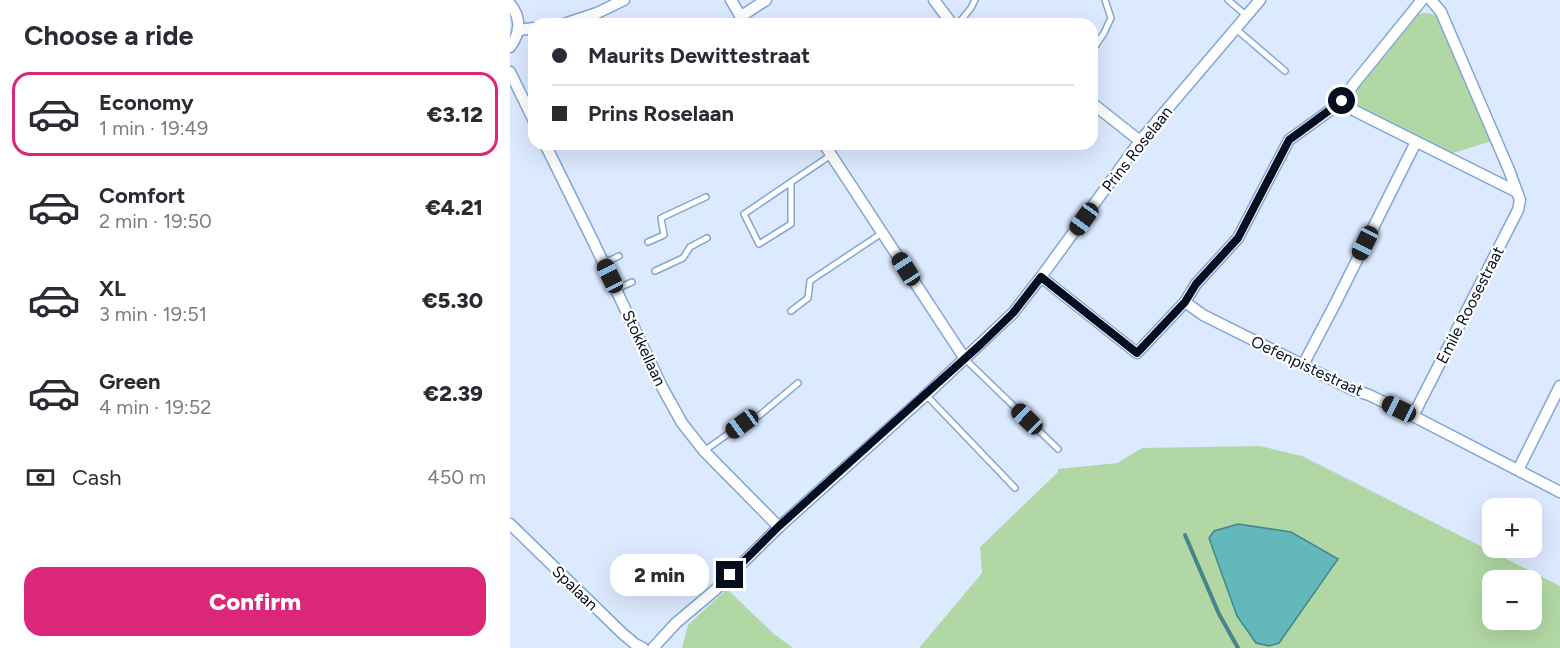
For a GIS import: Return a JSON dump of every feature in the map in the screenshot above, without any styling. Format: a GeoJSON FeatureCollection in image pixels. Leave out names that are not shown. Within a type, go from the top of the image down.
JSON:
{"type":"FeatureCollection","features":[{"type":"Feature","properties":{"kind":"street"},"geometry":{"type":"LineString","coordinates":[[584,18],[624,0]]}},
{"type":"Feature","properties":{"kind":"street"},"geometry":{"type":"LineString","coordinates":[[731,0],[742,18]]}},
{"type":"Feature","properties":{"kind":"street"},"geometry":{"type":"LineString","coordinates":[[745,18],[766,0]]}},
{"type":"Feature","properties":{"kind":"street"},"geometry":{"type":"LineString","coordinates":[[934,0],[948,18]]}},
{"type":"Feature","properties":{"kind":"street","name":"Prins Roselaan"},"geometry":{"type":"LineString","coordinates":[[653,648],[676,623],[714,591],[778,527],[926,395],[1013,313],[1140,141],[1260,0]]}},
{"type":"Feature","properties":{"kind":"street"},"geometry":{"type":"LineString","coordinates":[[1041,277],[1137,353],[1185,302],[1196,284],[1238,238],[1289,140],[1342,101],[1422,0]]}},
{"type":"Feature","properties":{"kind":"street"},"geometry":{"type":"LineString","coordinates":[[1431,0],[1441,12],[1517,192]]}},
{"type":"Feature","properties":{"kind":"street"},"geometry":{"type":"LineString","coordinates":[[510,4],[518,19],[519,30],[516,40],[510,47]]}},
{"type":"Feature","properties":{"kind":"street"},"geometry":{"type":"LineString","coordinates":[[519,30],[528,29]]}},
{"type":"Feature","properties":{"kind":"street"},"geometry":{"type":"LineString","coordinates":[[510,72],[528,109]]}},
{"type":"Feature","properties":{"kind":"street"},"geometry":{"type":"LineString","coordinates":[[1342,101],[1355,111],[1517,192]]}},
{"type":"Feature","properties":{"kind":"street"},"geometry":{"type":"LineString","coordinates":[[1098,108],[1140,141]]}},
{"type":"Feature","properties":{"kind":"street"},"geometry":{"type":"LineString","coordinates":[[1303,365],[1416,142]]}},
{"type":"Feature","properties":{"kind":"street","name":"Stokkellaan"},"geometry":{"type":"LineString","coordinates":[[548,150],[662,387],[682,423],[704,451],[778,527]]}},
{"type":"Feature","properties":{"kind":"street"},"geometry":{"type":"LineString","coordinates":[[828,150],[965,359]]}},
{"type":"Feature","properties":{"kind":"street","name":"Emile Roosestraat"},"geometry":{"type":"LineString","coordinates":[[1413,416],[1518,210],[1520,200],[1517,192]]}},
{"type":"Feature","properties":{"kind":"street","name":"Oefenpistestraat"},"geometry":{"type":"LineString","coordinates":[[1185,302],[1203,315],[1351,389],[1413,416],[1560,492]]}},
{"type":"Feature","properties":{"kind":"street"},"geometry":{"type":"LineString","coordinates":[[1518,470],[1560,386]]}},
{"type":"Feature","properties":{"kind":"street","name":"Spalaan"},"geometry":{"type":"LineString","coordinates":[[510,524],[622,633],[643,648]]}},
{"type":"Feature","properties":{"kind":"lane"},"geometry":{"type":"LineString","coordinates":[[963,18],[975,0]]}},
{"type":"Feature","properties":{"kind":"lane"},"geometry":{"type":"LineString","coordinates":[[1098,42],[1111,18],[1105,0]]}},
{"type":"Feature","properties":{"kind":"lane"},"geometry":{"type":"LineString","coordinates":[[1228,0],[1247,16]]}},
{"type":"Feature","properties":{"kind":"lane"},"geometry":{"type":"LineString","coordinates":[[1236,29],[1285,71]]}},
{"type":"Feature","properties":{"kind":"lane"},"geometry":{"type":"LineString","coordinates":[[791,182],[791,224],[759,244],[744,214],[791,182],[831,155]]}},
{"type":"Feature","properties":{"kind":"lane"},"geometry":{"type":"LineString","coordinates":[[648,242],[664,234],[661,218],[706,197]]}},
{"type":"Feature","properties":{"kind":"lane"},"geometry":{"type":"LineString","coordinates":[[791,311],[808,298],[810,281],[882,233]]}},
{"type":"Feature","properties":{"kind":"lane"},"geometry":{"type":"LineString","coordinates":[[656,271],[683,258],[690,247],[707,238]]}},
{"type":"Feature","properties":{"kind":"lane"},"geometry":{"type":"LineString","coordinates":[[604,263],[620,256]]}},
{"type":"Feature","properties":{"kind":"lane"},"geometry":{"type":"LineString","coordinates":[[616,290],[632,282]]}},
{"type":"Feature","properties":{"kind":"lane"},"geometry":{"type":"LineString","coordinates":[[965,359],[1058,448]]}},
{"type":"Feature","properties":{"kind":"lane"},"geometry":{"type":"LineString","coordinates":[[704,451],[742,424],[760,415],[798,383]]}},
{"type":"Feature","properties":{"kind":"lane"},"geometry":{"type":"LineString","coordinates":[[926,395],[1015,488]]}},
{"type":"Feature","properties":{"kind":"shaded area"},"geometry":{"type":"Polygon","coordinates":[[[1424,13],[1438,17],[1492,141],[1450,154],[1357,104],[1358,86],[1412,18],[1424,13]]]}},
{"type":"Feature","properties":{"kind":"shaded area"},"geometry":{"type":"Polygon","coordinates":[[[1260,446],[1302,456],[1482,547],[1482,558],[1504,558],[1528,570],[1482,570],[1482,630],[1542,630],[1542,577],[1560,586],[1560,648],[919,648],[982,573],[980,547],[1058,472],[1058,469],[1117,463],[1142,448],[1260,446]]]}},
{"type":"Feature","properties":{"kind":"shaded area"},"geometry":{"type":"Polygon","coordinates":[[[1238,524],[1291,532],[1338,559],[1279,643],[1269,646],[1256,643],[1237,616],[1209,538],[1214,531],[1238,524]]]}},
{"type":"Feature","properties":{"kind":"shaded area"},"geometry":{"type":"Polygon","coordinates":[[[727,589],[774,634],[793,648],[682,648],[688,625],[727,589]]]}},
{"type":"Feature","properties":{"kind":"waterway"},"geometry":{"type":"LineString","coordinates":[[1185,535],[1219,614],[1238,648]]}},
{"type":"Feature","properties":{"kind":"route"},"geometry":{"type":"LineString","coordinates":[[730,575],[778,527],[981,344],[1013,313],[1041,277],[1137,353],[1185,302],[1196,284],[1238,238],[1289,140],[1342,101]]}}]}
